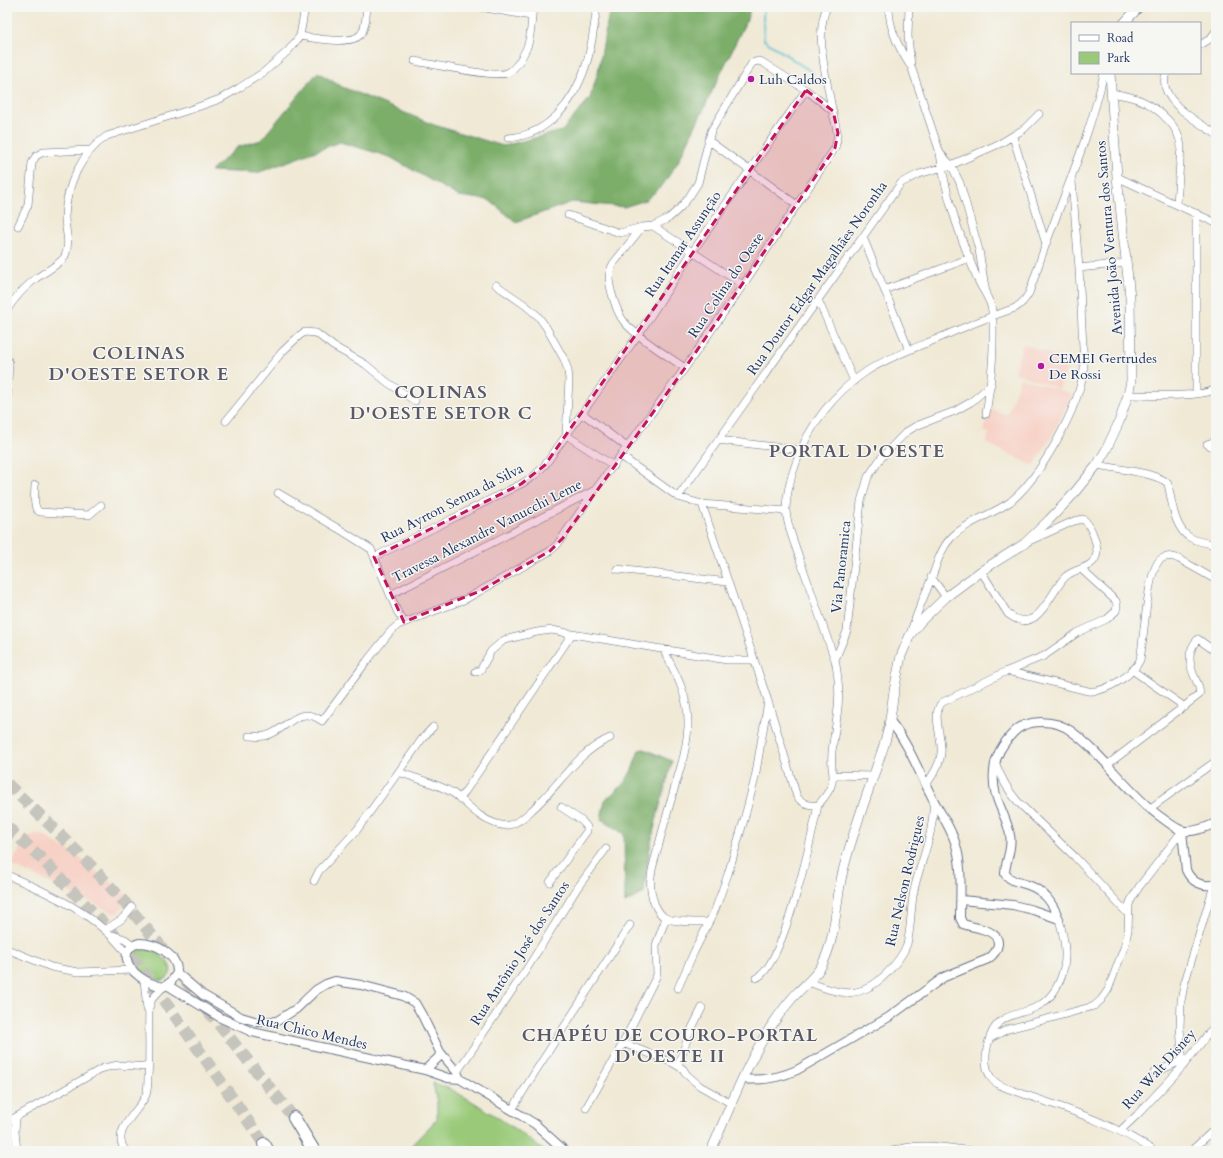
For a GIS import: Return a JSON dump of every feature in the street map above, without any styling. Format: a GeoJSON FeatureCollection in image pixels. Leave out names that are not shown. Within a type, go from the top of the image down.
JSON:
{"type":"FeatureCollection","features":[{"type":"Feature","properties":{"kind":"highway"},"geometry":{"type":"LineString","coordinates":[[294,1118],[314,1151]]}},
{"type":"Feature","properties":{"kind":"main road"},"geometry":{"type":"LineString","coordinates":[[1125,22],[1139,7]]}},
{"type":"Feature","properties":{"kind":"main road","name":"Avenida João Ventura dos Santos"},"geometry":{"type":"LineString","coordinates":[[711,1151],[756,1052],[783,1009],[822,966],[829,948],[840,881],[848,850],[885,742],[901,656],[910,635],[921,621],[946,597],[981,571],[1024,544],[1070,498],[1097,465],[1113,435],[1128,395],[1131,381],[1130,297],[1117,177],[1110,74]]}},
{"type":"Feature","properties":{"kind":"street"},"geometry":{"type":"LineString","coordinates":[[7,310],[11,303],[33,281],[64,258],[68,248],[65,217],[70,188],[76,172],[99,141],[107,136],[220,99],[264,72],[288,51],[300,36],[305,7]]}},
{"type":"Feature","properties":{"kind":"street"},"geometry":{"type":"LineString","coordinates":[[300,36],[344,40],[353,39],[362,33],[367,7]]}},
{"type":"Feature","properties":{"kind":"street"},"geometry":{"type":"LineString","coordinates":[[480,7],[531,16]]}},
{"type":"Feature","properties":{"kind":"street"},"geometry":{"type":"LineString","coordinates":[[415,62],[489,74],[506,73],[515,67],[527,47],[533,7]]}},
{"type":"Feature","properties":{"kind":"street"},"geometry":{"type":"LineString","coordinates":[[508,138],[528,135],[541,129],[554,119],[563,109],[579,83],[587,64],[597,7]]}},
{"type":"Feature","properties":{"kind":"street","name":"Rua Colina do Oeste"},"geometry":{"type":"LineString","coordinates":[[404,622],[466,599],[550,551],[563,538],[595,490],[685,368],[743,285],[834,148],[838,133],[821,39],[822,23],[828,7]]}},
{"type":"Feature","properties":{"kind":"street"},"geometry":{"type":"LineString","coordinates":[[888,7],[894,37],[911,66]]}},
{"type":"Feature","properties":{"kind":"street"},"geometry":{"type":"LineString","coordinates":[[909,7],[908,36],[911,66],[924,109],[940,153],[951,205],[978,281],[990,305],[993,316],[993,366],[986,414]]}},
{"type":"Feature","properties":{"kind":"street"},"geometry":{"type":"LineString","coordinates":[[1201,44],[1210,39],[1216,31]]}},
{"type":"Feature","properties":{"kind":"street"},"geometry":{"type":"LineString","coordinates":[[568,216],[620,233],[642,227],[653,226],[669,218],[680,208],[698,183],[711,131],[752,63],[758,61],[762,62],[806,90],[833,111]]}},
{"type":"Feature","properties":{"kind":"street"},"geometry":{"type":"LineString","coordinates":[[756,978],[764,972],[777,952],[806,859],[818,805],[830,790],[833,780],[832,761],[838,716],[839,685],[835,660],[791,533],[786,511],[793,471],[800,450],[818,418],[834,399],[867,371],[909,350],[1022,304],[1029,293],[1071,179],[1098,101],[1104,74]]}},
{"type":"Feature","properties":{"kind":"street"},"geometry":{"type":"LineString","coordinates":[[1166,74],[1165,85],[1172,100],[1192,118],[1216,134]]}},
{"type":"Feature","properties":{"kind":"street"},"geometry":{"type":"LineString","coordinates":[[1216,80],[1216,85]]}},
{"type":"Feature","properties":{"kind":"street","name":"Rua Itamar Assunção"},"geometry":{"type":"LineString","coordinates":[[582,413],[638,335],[693,251],[806,90]]}},
{"type":"Feature","properties":{"kind":"street"},"geometry":{"type":"LineString","coordinates":[[1111,93],[1148,102],[1156,107],[1175,127],[1180,139],[1182,152],[1177,204]]}},
{"type":"Feature","properties":{"kind":"street","name":"Rua Doutor Edgar Magalhães Noronha"},"geometry":{"type":"LineString","coordinates":[[678,497],[901,183],[919,174],[952,165],[1012,137],[1024,129],[1039,114]]}},
{"type":"Feature","properties":{"kind":"street"},"geometry":{"type":"LineString","coordinates":[[1012,137],[1046,244]]}},
{"type":"Feature","properties":{"kind":"street"},"geometry":{"type":"LineString","coordinates":[[708,140],[796,205]]}},
{"type":"Feature","properties":{"kind":"street"},"geometry":{"type":"LineString","coordinates":[[18,226],[28,205],[32,163],[36,156],[43,152],[91,150]]}},
{"type":"Feature","properties":{"kind":"street"},"geometry":{"type":"LineString","coordinates":[[940,153],[952,165],[960,183],[979,250],[985,276],[987,299]]}},
{"type":"Feature","properties":{"kind":"street"},"geometry":{"type":"LineString","coordinates":[[1117,177],[1216,222]]}},
{"type":"Feature","properties":{"kind":"street"},"geometry":{"type":"LineString","coordinates":[[910,635],[940,555],[952,537],[1001,508],[1021,491],[1054,446],[1076,401],[1084,368],[1079,268],[1071,179]]}},
{"type":"Feature","properties":{"kind":"street"},"geometry":{"type":"LineString","coordinates":[[1196,213],[1196,394]]}},
{"type":"Feature","properties":{"kind":"street"},"geometry":{"type":"LineString","coordinates":[[653,226],[743,285]]}},
{"type":"Feature","properties":{"kind":"street"},"geometry":{"type":"LineString","coordinates":[[642,227],[613,264],[608,282],[618,310],[625,323],[638,335],[685,368]]}},
{"type":"Feature","properties":{"kind":"street"},"geometry":{"type":"LineString","coordinates":[[863,237],[909,350]]}},
{"type":"Feature","properties":{"kind":"street"},"geometry":{"type":"LineString","coordinates":[[884,290],[970,258]]}},
{"type":"Feature","properties":{"kind":"street"},"geometry":{"type":"LineString","coordinates":[[1079,268],[1126,263]]}},
{"type":"Feature","properties":{"kind":"street"},"geometry":{"type":"LineString","coordinates":[[496,285],[538,316],[564,359],[568,370],[569,380],[566,435],[614,466]]}},
{"type":"Feature","properties":{"kind":"street"},"geometry":{"type":"LineString","coordinates":[[818,300],[854,381]]}},
{"type":"Feature","properties":{"kind":"street"},"geometry":{"type":"LineString","coordinates":[[226,421],[282,352],[305,332],[316,333],[333,346],[365,364],[387,382],[415,401]]}},
{"type":"Feature","properties":{"kind":"street"},"geometry":{"type":"LineString","coordinates":[[7,358],[9,363],[7,399]]}},
{"type":"Feature","properties":{"kind":"street","name":"Via Panoramica"},"geometry":{"type":"LineString","coordinates":[[835,660],[847,631],[861,501],[868,477],[881,458],[906,432],[916,426],[955,411],[971,402],[991,385]]}},
{"type":"Feature","properties":{"kind":"street"},"geometry":{"type":"LineString","coordinates":[[1128,395],[1196,394],[1216,389]]}},
{"type":"Feature","properties":{"kind":"street"},"geometry":{"type":"LineString","coordinates":[[582,413],[627,447]]}},
{"type":"Feature","properties":{"kind":"street","name":"Rua Ayrton Senna da Silva"},"geometry":{"type":"LineString","coordinates":[[374,557],[521,484],[534,476],[546,465],[582,413]]}},
{"type":"Feature","properties":{"kind":"street"},"geometry":{"type":"LineString","coordinates":[[718,440],[800,450]]}},
{"type":"Feature","properties":{"kind":"street"},"geometry":{"type":"LineString","coordinates":[[1216,441],[1207,444],[1216,449]]}},
{"type":"Feature","properties":{"kind":"street"},"geometry":{"type":"LineString","coordinates":[[621,456],[678,497],[702,504],[786,511]]}},
{"type":"Feature","properties":{"kind":"street"},"geometry":{"type":"LineString","coordinates":[[1097,465],[1146,474],[1166,481],[1170,490],[1177,523],[1181,530],[1192,539],[1216,544]]}},
{"type":"Feature","properties":{"kind":"street"},"geometry":{"type":"LineString","coordinates":[[35,485],[35,508],[38,512],[89,515],[101,505]]}},
{"type":"Feature","properties":{"kind":"street","name":"Travessa Alexandre Vanucchi Leme"},"geometry":{"type":"LineString","coordinates":[[390,595],[595,490]]}},
{"type":"Feature","properties":{"kind":"street"},"geometry":{"type":"LineString","coordinates":[[248,736],[265,736],[271,734],[300,716],[308,714],[315,716],[322,721],[390,632],[404,622],[390,595],[371,549],[278,493]]}},
{"type":"Feature","properties":{"kind":"street"},"geometry":{"type":"LineString","coordinates":[[702,504],[768,701],[798,797],[807,805],[818,805]]}},
{"type":"Feature","properties":{"kind":"street"},"geometry":{"type":"LineString","coordinates":[[981,571],[1008,614],[1019,620],[1025,621],[1040,613],[1065,577],[1091,564],[1095,558],[1097,546],[1089,525],[1083,519],[1074,521],[1024,544]]}},
{"type":"Feature","properties":{"kind":"street"},"geometry":{"type":"LineString","coordinates":[[1007,671],[1094,692],[1106,688],[1138,664],[1141,653],[1152,576],[1158,562],[1167,556],[1179,558],[1216,580]]}},
{"type":"Feature","properties":{"kind":"street"},"geometry":{"type":"LineString","coordinates":[[617,569],[728,582]]}},
{"type":"Feature","properties":{"kind":"street"},"geometry":{"type":"LineString","coordinates":[[926,785],[933,774],[941,755],[942,744],[937,715],[937,710],[940,704],[1002,672],[1044,656],[1077,633],[1107,619],[1114,614],[1117,606],[1116,601],[1081,569]]}},
{"type":"Feature","properties":{"kind":"street"},"geometry":{"type":"LineString","coordinates":[[931,577],[946,597]]}},
{"type":"Feature","properties":{"kind":"street"},"geometry":{"type":"LineString","coordinates":[[475,672],[481,669],[491,650],[504,640],[552,630],[726,660],[754,660]]}},
{"type":"Feature","properties":{"kind":"street"},"geometry":{"type":"LineString","coordinates":[[460,799],[572,634]]}},
{"type":"Feature","properties":{"kind":"street"},"geometry":{"type":"LineString","coordinates":[[1107,765],[1184,707],[1200,693],[1200,689],[1190,662],[1193,644],[1198,639],[1216,652]]}},
{"type":"Feature","properties":{"kind":"street"},"geometry":{"type":"LineString","coordinates":[[663,650],[683,690],[687,705],[688,726],[682,764],[671,798],[651,873],[651,890],[653,901],[657,909],[666,918],[687,922],[708,922]]}},
{"type":"Feature","properties":{"kind":"street"},"geometry":{"type":"LineString","coordinates":[[1132,670],[1184,707]]}},
{"type":"Feature","properties":{"kind":"street"},"geometry":{"type":"LineString","coordinates":[[678,988],[715,910],[728,874],[755,778],[768,701]]}},
{"type":"Feature","properties":{"kind":"street"},"geometry":{"type":"LineString","coordinates":[[743,1079],[768,1079],[797,1070],[889,1017],[944,977],[988,959],[994,955],[998,948],[996,936],[989,932],[962,924],[960,918],[961,900],[959,861],[955,842],[949,826],[926,785],[900,733],[890,721]]}},
{"type":"Feature","properties":{"kind":"street"},"geometry":{"type":"LineString","coordinates":[[1154,1151],[1120,1131],[1068,1108],[1006,1088],[991,1079],[987,1071],[985,1063],[986,1051],[995,1026],[1005,1018],[1031,1010],[1043,1003],[1052,994],[1059,982],[1066,953],[1064,937],[1059,919],[1050,901],[1036,888],[1014,882],[1006,874],[1005,869],[1011,836],[995,793],[995,762],[1001,749],[1015,730],[1020,726],[1039,722],[1061,726],[1070,730],[1107,765],[1149,809],[1164,820],[1182,831],[1198,829],[1216,823]]}},
{"type":"Feature","properties":{"kind":"street"},"geometry":{"type":"LineString","coordinates":[[314,881],[320,872],[357,830],[398,772],[433,727]]}},
{"type":"Feature","properties":{"kind":"street"},"geometry":{"type":"LineString","coordinates":[[398,772],[444,788],[460,799],[476,814],[489,821],[502,825],[509,825],[517,821],[536,806],[580,759],[593,748],[610,738]]}},
{"type":"Feature","properties":{"kind":"street"},"geometry":{"type":"LineString","coordinates":[[1149,809],[1216,761]]}},
{"type":"Feature","properties":{"kind":"street"},"geometry":{"type":"LineString","coordinates":[[995,762],[1002,780],[1011,794],[1075,857],[1128,914]]}},
{"type":"Feature","properties":{"kind":"street"},"geometry":{"type":"LineString","coordinates":[[833,775],[874,776]]}},
{"type":"Feature","properties":{"kind":"street","name":"Rua Nelson Rodrigues"},"geometry":{"type":"LineString","coordinates":[[809,982],[827,990],[844,993],[857,992],[869,988],[880,980],[893,967],[901,956],[907,943],[914,889],[930,839],[933,823],[934,800]]}},
{"type":"Feature","properties":{"kind":"street"},"geometry":{"type":"LineString","coordinates":[[550,882],[587,831],[587,827],[582,821],[561,807]]}},
{"type":"Feature","properties":{"kind":"street"},"geometry":{"type":"LineString","coordinates":[[991,1038],[1008,1029],[1094,1006],[1101,1000],[1108,990],[1125,945],[1128,930],[1129,905],[1134,894],[1182,831]]}},
{"type":"Feature","properties":{"kind":"street"},"geometry":{"type":"LineString","coordinates":[[1154,1072],[1183,1063],[1180,1028],[1181,1001],[1184,985],[1215,885],[1200,884],[1188,875],[1186,870],[1182,831]]}},
{"type":"Feature","properties":{"kind":"street","name":"Rua Antônio José dos Santos"},"geometry":{"type":"LineString","coordinates":[[458,1075],[578,887],[606,849]]}},
{"type":"Feature","properties":{"kind":"street"},"geometry":{"type":"LineString","coordinates":[[7,875],[71,905],[107,932],[126,953],[126,958],[133,970],[144,980],[154,985],[165,986]]}},
{"type":"Feature","properties":{"kind":"street"},"geometry":{"type":"LineString","coordinates":[[961,900],[1013,905],[1059,919]]}},
{"type":"Feature","properties":{"kind":"street"},"geometry":{"type":"LineString","coordinates":[[107,932],[122,919],[132,907]]}},
{"type":"Feature","properties":{"kind":"street"},"geometry":{"type":"LineString","coordinates":[[586,1108],[623,1043],[657,974],[656,944],[666,918]]}},
{"type":"Feature","properties":{"kind":"street"},"geometry":{"type":"LineString","coordinates":[[512,1110],[630,925]]}},
{"type":"Feature","properties":{"kind":"street"},"geometry":{"type":"LineString","coordinates":[[107,932],[125,939],[133,945]]}},
{"type":"Feature","properties":{"kind":"street"},"geometry":{"type":"LineString","coordinates":[[126,953],[133,945],[139,943],[147,943],[160,948],[176,963],[177,973],[175,979],[165,986],[152,999],[149,1008],[149,1067],[146,1092],[143,1101],[126,1123],[122,1131],[121,1139],[123,1147],[126,1151]]}},
{"type":"Feature","properties":{"kind":"street"},"geometry":{"type":"LineString","coordinates":[[7,949],[51,967],[78,972],[133,970]]}},
{"type":"Feature","properties":{"kind":"street","name":"Rua Chico Mendes"},"geometry":{"type":"LineString","coordinates":[[177,973],[203,996],[241,1017],[258,1022],[277,1021],[296,1009],[316,990],[335,981],[360,985],[403,996],[415,1003],[440,1052],[458,1075],[535,1124],[565,1151]]}},
{"type":"Feature","properties":{"kind":"street"},"geometry":{"type":"LineString","coordinates":[[144,980],[149,1017]]}},
{"type":"Feature","properties":{"kind":"street","name":"Rua Chico Mendes"},"geometry":{"type":"LineString","coordinates":[[165,986],[221,1018],[252,1032],[425,1070],[448,1078],[458,1075]]}},
{"type":"Feature","properties":{"kind":"street"},"geometry":{"type":"LineString","coordinates":[[678,1066],[689,1034],[702,1008]]}},
{"type":"Feature","properties":{"kind":"street","name":"Rua Walt Disney"},"geometry":{"type":"LineString","coordinates":[[1120,1131],[1137,1115],[1216,1024]]}},
{"type":"Feature","properties":{"kind":"street"},"geometry":{"type":"LineString","coordinates":[[623,1043],[678,1066],[700,1086],[732,1104]]}},
{"type":"Feature","properties":{"kind":"street"},"geometry":{"type":"LineString","coordinates":[[425,1070],[439,1057],[440,1052]]}},
{"type":"Feature","properties":{"kind":"street"},"geometry":{"type":"LineString","coordinates":[[7,1122],[103,1068],[118,1066],[149,1067]]}},
{"type":"Feature","properties":{"kind":"street"},"geometry":{"type":"LineString","coordinates":[[16,1118],[15,1131],[17,1151]]}},
{"type":"Feature","properties":{"kind":"street"},"geometry":{"type":"LineString","coordinates":[[1197,1150],[1216,1128]]}},
{"type":"Feature","properties":{"kind":"street"},"geometry":{"type":"LineString","coordinates":[[892,1151],[925,1145],[951,1150],[972,1151]]}},
{"type":"Feature","properties":{"kind":"highlighted area"},"geometry":{"type":"Polygon","coordinates":[[[806,90],[833,111],[838,133],[835,148],[685,368],[563,538],[550,551],[480,591],[404,622],[374,557],[521,484],[545,465],[806,90]]]}},
{"type":"Feature","properties":{"kind":"shaded area","name":"CEMEI Gertrudes De Rossi"},"geometry":{"type":"Polygon","coordinates":[[[1023,344],[1068,361],[1059,389],[1014,372],[1023,344]]]}},
{"type":"Feature","properties":{"kind":"shaded area"},"geometry":{"type":"Polygon","coordinates":[[[1020,378],[1072,394],[1051,437],[1034,466],[986,443],[989,433],[983,431],[991,409],[1007,415],[1020,378]]]}},
{"type":"Feature","properties":{"kind":"shaded area"},"geometry":{"type":"Polygon","coordinates":[[[35,834],[41,834],[76,855],[131,898],[116,914],[11,865],[27,837],[35,834]]]}},
{"type":"Feature","properties":{"kind":"green space"},"geometry":{"type":"Polygon","coordinates":[[[610,7],[751,7],[747,19],[678,162],[662,186],[646,200],[624,207],[572,202],[516,222],[489,200],[458,196],[390,157],[340,142],[257,173],[211,171],[238,147],[261,140],[318,72],[340,86],[434,125],[503,146],[562,131],[590,98],[598,72],[610,7]]]}},
{"type":"Feature","properties":{"kind":"green space"},"geometry":{"type":"Polygon","coordinates":[[[644,749],[672,761],[652,837],[644,893],[625,903],[624,834],[601,819],[605,800],[623,785],[632,770],[639,750],[644,749]]]}},
{"type":"Feature","properties":{"kind":"green space"},"geometry":{"type":"Polygon","coordinates":[[[143,948],[149,948],[155,951],[168,962],[171,972],[166,979],[153,979],[144,973],[138,965],[135,956],[138,951],[143,948]]]}},
{"type":"Feature","properties":{"kind":"green space"},"geometry":{"type":"Polygon","coordinates":[[[433,1083],[450,1089],[475,1103],[544,1151],[406,1151],[437,1119],[437,1102],[433,1083]]]}},
{"type":"Feature","properties":{"kind":"waterway"},"geometry":{"type":"LineString","coordinates":[[765,7],[763,15],[764,40],[813,73]]}},
{"type":"Feature","properties":{"kind":"tunnel"},"geometry":{"type":"LineString","coordinates":[[7,784],[112,888],[168,956]]}},
{"type":"Feature","properties":{"kind":"tunnel"},"geometry":{"type":"LineString","coordinates":[[7,827],[37,854],[122,943],[183,1027],[264,1144]]}},
{"type":"Feature","properties":{"kind":"tunnel"},"geometry":{"type":"LineString","coordinates":[[186,981],[294,1118]]}},
{"type":"Feature","properties":{"kind":"place","name":"Luh Caldos"},"geometry":{"type":"Point","coordinates":[751,79]}},
{"type":"Feature","properties":{"kind":"place","name":"CEMEI Gertrudes De Rossi"},"geometry":{"type":"Point","coordinates":[1041,366]}},
{"type":"Feature","properties":{"kind":"district","name":"COLINAS D'OESTE SETOR E"},"geometry":{"type":"Point","coordinates":[139,363]}},
{"type":"Feature","properties":{"kind":"district","name":"COLINAS D'OESTE SETOR C"},"geometry":{"type":"Point","coordinates":[441,402]}},
{"type":"Feature","properties":{"kind":"district","name":"PORTAL D'OESTE"},"geometry":{"type":"Point","coordinates":[857,451]}},
{"type":"Feature","properties":{"kind":"district","name":"CHAPÉU DE COURO-PORTAL D'OESTE II"},"geometry":{"type":"Point","coordinates":[670,1045]}}]}
